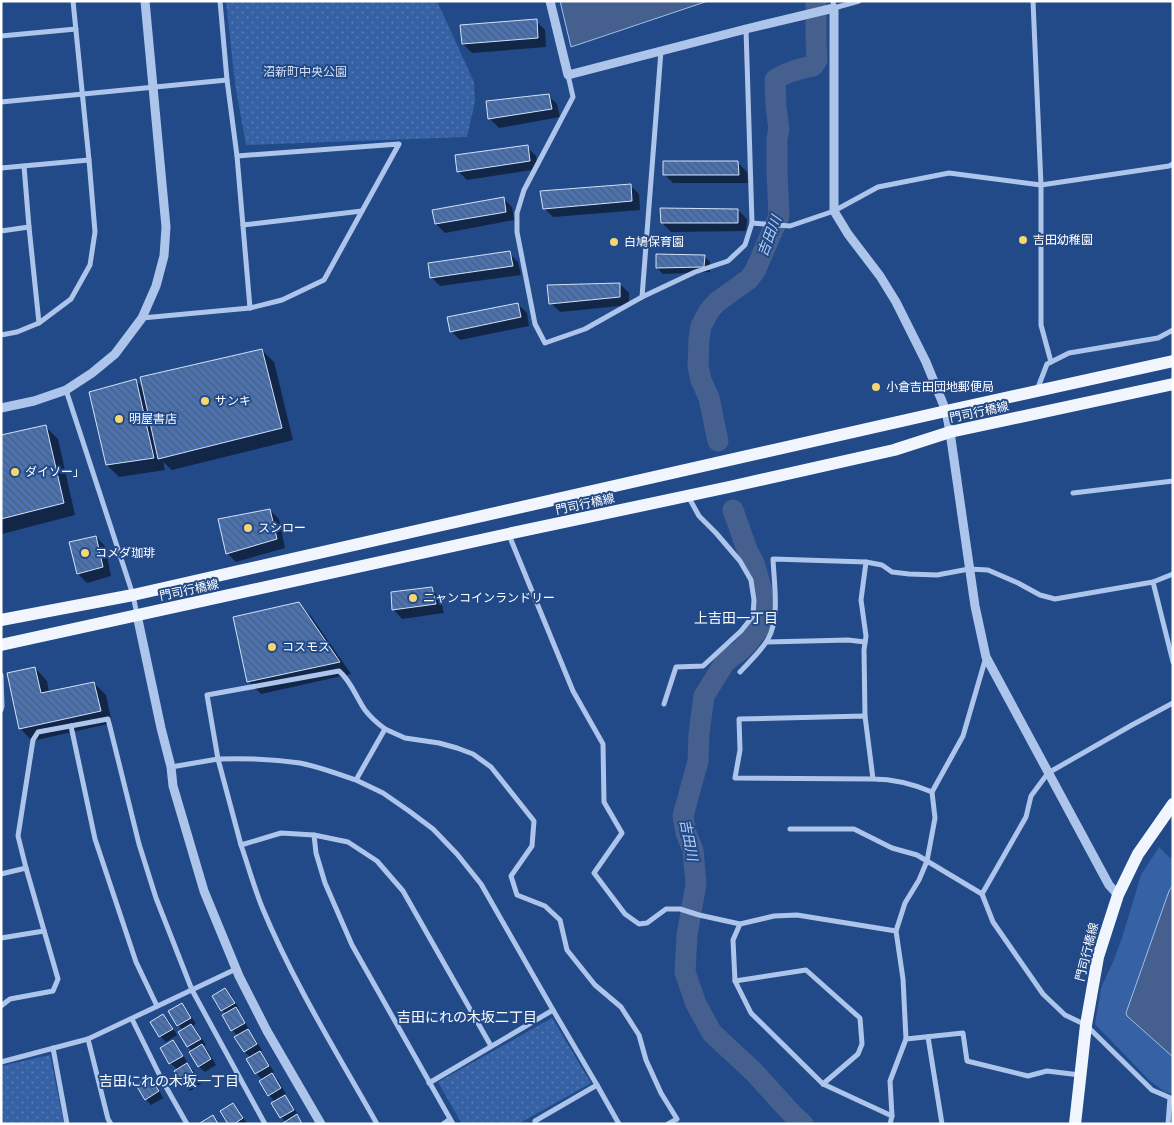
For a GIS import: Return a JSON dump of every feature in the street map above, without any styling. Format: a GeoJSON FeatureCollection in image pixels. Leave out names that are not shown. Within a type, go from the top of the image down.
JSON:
{"type":"FeatureCollection","features":[{"type":"Feature","properties":{"kind":"main road","name":"門司行橋線"},"geometry":{"type":"LineString","coordinates":[[1,620],[133,596],[1173,361]]}},
{"type":"Feature","properties":{"kind":"main road","name":"門司行橋線"},"geometry":{"type":"LineString","coordinates":[[1,645],[688,496],[894,450],[950,432],[1173,384]]}},
{"type":"Feature","properties":{"kind":"main road","name":"門司行橋線"},"geometry":{"type":"LineString","coordinates":[[1075,1124],[1086,1025],[1098,957],[1118,895],[1138,854],[1173,804]]}},
{"type":"Feature","properties":{"kind":"street"},"geometry":{"type":"LineString","coordinates":[[1,335],[17,332],[39,323],[70,298],[90,265],[95,232],[73,1]]}},
{"type":"Feature","properties":{"kind":"street"},"geometry":{"type":"LineString","coordinates":[[1,408],[34,401],[66,390],[92,373],[115,354],[142,318],[156,286],[164,256],[166,227],[145,1]]}},
{"type":"Feature","properties":{"kind":"street"},"geometry":{"type":"LineString","coordinates":[[220,1],[250,308]]}},
{"type":"Feature","properties":{"kind":"street"},"geometry":{"type":"LineString","coordinates":[[550,1],[573,97],[524,190],[517,213],[518,232],[535,324],[545,343],[585,330],[642,297],[695,272],[728,261],[745,245],[752,223],[746,29]]}},
{"type":"Feature","properties":{"kind":"street"},"geometry":{"type":"LineString","coordinates":[[568,75],[809,14],[833,5],[860,1]]}},
{"type":"Feature","properties":{"kind":"street"},"geometry":{"type":"LineString","coordinates":[[1033,1],[1041,185],[1042,325],[1051,362]]}},
{"type":"Feature","properties":{"kind":"street"},"geometry":{"type":"LineString","coordinates":[[833,5],[834,211],[896,302],[926,362],[946,411],[975,606],[986,657],[1109,885],[1118,895]]}},
{"type":"Feature","properties":{"kind":"street"},"geometry":{"type":"LineString","coordinates":[[1,36],[76,30]]}},
{"type":"Feature","properties":{"kind":"street"},"geometry":{"type":"LineString","coordinates":[[642,297],[661,51]]}},
{"type":"Feature","properties":{"kind":"street"},"geometry":{"type":"LineString","coordinates":[[1,102],[227,80]]}},
{"type":"Feature","properties":{"kind":"street"},"geometry":{"type":"LineString","coordinates":[[142,318],[250,308],[282,300],[324,280],[398,144],[236,156]]}},
{"type":"Feature","properties":{"kind":"street"},"geometry":{"type":"LineString","coordinates":[[1,168],[89,160]]}},
{"type":"Feature","properties":{"kind":"street"},"geometry":{"type":"LineString","coordinates":[[752,223],[790,226],[834,211],[878,187],[949,173],[1041,185],[1173,164]]}},
{"type":"Feature","properties":{"kind":"street"},"geometry":{"type":"LineString","coordinates":[[24,166],[39,323]]}},
{"type":"Feature","properties":{"kind":"street"},"geometry":{"type":"LineString","coordinates":[[242,225],[362,212]]}},
{"type":"Feature","properties":{"kind":"street"},"geometry":{"type":"LineString","coordinates":[[1,231],[29,227]]}},
{"type":"Feature","properties":{"kind":"street"},"geometry":{"type":"LineString","coordinates":[[1036,391],[1047,364],[1069,353],[1158,338],[1173,330]]}},
{"type":"Feature","properties":{"kind":"street"},"geometry":{"type":"LineString","coordinates":[[66,390],[133,596],[171,767],[173,786],[204,891],[236,969],[268,1031],[321,1124]]}},
{"type":"Feature","properties":{"kind":"street"},"geometry":{"type":"LineString","coordinates":[[1072,492],[1173,481]]}},
{"type":"Feature","properties":{"kind":"street"},"geometry":{"type":"LineString","coordinates":[[664,704],[676,667],[704,666],[741,631],[753,616],[754,600],[751,580],[740,561],[699,516],[688,496]]}},
{"type":"Feature","properties":{"kind":"street"},"geometry":{"type":"LineString","coordinates":[[508,534],[573,691],[603,744],[604,802],[622,833],[594,873],[625,914],[638,924],[647,923],[666,909],[680,909],[740,924],[774,916],[796,915],[896,931]]}},
{"type":"Feature","properties":{"kind":"street"},"geometry":{"type":"LineString","coordinates":[[740,672],[767,642],[772,631],[775,610],[773,559],[866,562],[882,565],[892,572],[909,574],[938,575],[969,569],[988,570],[1040,595],[1055,599],[1153,582],[1173,574]]}},
{"type":"Feature","properties":{"kind":"street"},"geometry":{"type":"LineString","coordinates":[[866,562],[861,600],[866,636],[864,650],[865,716],[873,779]]}},
{"type":"Feature","properties":{"kind":"street"},"geometry":{"type":"LineString","coordinates":[[1153,582],[1173,662]]}},
{"type":"Feature","properties":{"kind":"street"},"geometry":{"type":"LineString","coordinates":[[767,642],[848,640],[865,642]]}},
{"type":"Feature","properties":{"kind":"street"},"geometry":{"type":"LineString","coordinates":[[890,1124],[892,1116],[890,1082],[906,1039],[903,979],[896,931],[905,903],[919,880],[927,861],[935,818],[932,792],[963,736],[986,657]]}},
{"type":"Feature","properties":{"kind":"street"},"geometry":{"type":"LineString","coordinates":[[377,1124],[310,1005],[281,950],[262,906],[241,845],[218,759],[207,695],[339,671],[365,710],[374,721],[385,729],[405,738],[438,742],[457,748],[473,754],[492,767],[534,822],[532,846],[511,876],[517,895],[545,906],[560,920],[567,950],[595,984],[621,1007],[639,1035],[646,1060],[660,1093],[677,1119],[668,1124]]}},
{"type":"Feature","properties":{"kind":"street"},"geometry":{"type":"LineString","coordinates":[[1,675],[1,710]]}},
{"type":"Feature","properties":{"kind":"street"},"geometry":{"type":"LineString","coordinates":[[982,894],[1026,817],[1031,796],[1048,773],[1173,704]]}},
{"type":"Feature","properties":{"kind":"street"},"geometry":{"type":"LineString","coordinates":[[865,716],[739,719],[740,750],[735,778],[882,779],[914,784],[932,792]]}},
{"type":"Feature","properties":{"kind":"street"},"geometry":{"type":"LineString","coordinates":[[1,1006],[10,999],[53,991],[58,979],[18,836],[33,740],[38,732],[108,719],[139,844],[156,898],[192,990],[265,1124]]}},
{"type":"Feature","properties":{"kind":"street"},"geometry":{"type":"LineString","coordinates":[[71,726],[94,839],[136,962],[157,1006]]}},
{"type":"Feature","properties":{"kind":"street"},"geometry":{"type":"LineString","coordinates":[[356,780],[385,729]]}},
{"type":"Feature","properties":{"kind":"street"},"geometry":{"type":"LineString","coordinates":[[171,767],[218,759],[248,758],[300,764],[328,770],[356,780],[383,793],[433,829],[457,854],[481,884],[619,1124]]}},
{"type":"Feature","properties":{"kind":"street"},"geometry":{"type":"LineString","coordinates":[[790,829],[854,829],[892,848],[917,855],[982,894],[993,922],[1043,994],[1065,1015],[1086,1025],[1152,1090],[1171,1098],[1168,1124]]}},
{"type":"Feature","properties":{"kind":"street"},"geometry":{"type":"LineString","coordinates":[[241,845],[281,833],[314,835],[348,842],[378,861],[404,891],[492,1046]]}},
{"type":"Feature","properties":{"kind":"street"},"geometry":{"type":"LineString","coordinates":[[314,835],[316,853],[325,883],[352,944],[452,1122],[443,1124]]}},
{"type":"Feature","properties":{"kind":"street"},"geometry":{"type":"LineString","coordinates":[[1,874],[26,868]]}},
{"type":"Feature","properties":{"kind":"street"},"geometry":{"type":"LineString","coordinates":[[740,924],[733,940],[735,981],[751,1013],[823,1084],[892,1116]]}},
{"type":"Feature","properties":{"kind":"street"},"geometry":{"type":"LineString","coordinates":[[1,938],[44,931]]}},
{"type":"Feature","properties":{"kind":"street"},"geometry":{"type":"LineString","coordinates":[[1,1062],[88,1039],[236,969]]}},
{"type":"Feature","properties":{"kind":"street"},"geometry":{"type":"LineString","coordinates":[[735,981],[806,970],[860,1018],[862,1044],[858,1054],[823,1084]]}},
{"type":"Feature","properties":{"kind":"street"},"geometry":{"type":"LineString","coordinates":[[430,1083],[553,1010]]}},
{"type":"Feature","properties":{"kind":"street"},"geometry":{"type":"LineString","coordinates":[[132,1019],[160,1078],[187,1124]]}},
{"type":"Feature","properties":{"kind":"street"},"geometry":{"type":"LineString","coordinates":[[906,1039],[963,1033],[967,1060],[1028,1076],[1047,1071],[1080,1075]]}},
{"type":"Feature","properties":{"kind":"street"},"geometry":{"type":"LineString","coordinates":[[928,1037],[942,1124]]}},
{"type":"Feature","properties":{"kind":"street"},"geometry":{"type":"LineString","coordinates":[[88,1039],[108,1119],[111,1124]]}},
{"type":"Feature","properties":{"kind":"street"},"geometry":{"type":"LineString","coordinates":[[53,1048],[67,1124]]}},
{"type":"Feature","properties":{"kind":"street"},"geometry":{"type":"LineString","coordinates":[[534,1123],[597,1085]]}},
{"type":"Feature","properties":{"kind":"green space","name":"沼新町中央公園"},"geometry":{"type":"Polygon","coordinates":[[[226,1],[437,1],[474,82],[475,101],[467,137],[246,145],[235,84],[226,1]]]}},
{"type":"Feature","properties":{"kind":"green space"},"geometry":{"type":"Polygon","coordinates":[[[1159,847],[1170,858],[1173,855],[1173,885],[1169,891],[1126,1013],[1127,1016],[1173,1057],[1173,1094],[1165,1092],[1149,1080],[1095,1024],[1101,988],[1122,938],[1141,875],[1159,847]]]}},
{"type":"Feature","properties":{"kind":"green space"},"geometry":{"type":"Polygon","coordinates":[[[552,1018],[591,1083],[518,1124],[462,1124],[438,1082],[552,1018]]]}},
{"type":"Feature","properties":{"kind":"green space"},"geometry":{"type":"Polygon","coordinates":[[[50,1055],[64,1124],[1,1124],[1,1066],[50,1055]]]}},
{"type":"Feature","properties":{"kind":"shaded area"},"geometry":{"type":"Polygon","coordinates":[[[560,1],[708,1],[571,47],[560,1]]]}},
{"type":"Feature","properties":{"kind":"shaded area"},"geometry":{"type":"Polygon","coordinates":[[[1173,885],[1173,1057],[1127,1016],[1126,1013],[1169,891],[1173,885]]]}},
{"type":"Feature","properties":{"kind":"building"},"geometry":{"type":"Polygon","coordinates":[[[537,19],[538,38],[462,44],[460,25],[537,19]]]}},
{"type":"Feature","properties":{"kind":"building"},"geometry":{"type":"Polygon","coordinates":[[[549,94],[552,109],[488,119],[486,101],[549,94]]]}},
{"type":"Feature","properties":{"kind":"building"},"geometry":{"type":"Polygon","coordinates":[[[528,145],[530,161],[457,172],[455,155],[528,145]]]}},
{"type":"Feature","properties":{"kind":"building"},"geometry":{"type":"Polygon","coordinates":[[[663,161],[738,161],[739,175],[663,175],[663,161]]]}},
{"type":"Feature","properties":{"kind":"building"},"geometry":{"type":"Polygon","coordinates":[[[631,184],[632,201],[543,209],[540,191],[631,184]]]}},
{"type":"Feature","properties":{"kind":"building"},"geometry":{"type":"Polygon","coordinates":[[[504,197],[506,212],[435,224],[432,210],[504,197]]]}},
{"type":"Feature","properties":{"kind":"building"},"geometry":{"type":"Polygon","coordinates":[[[660,208],[738,209],[738,223],[661,223],[660,208]]]}},
{"type":"Feature","properties":{"kind":"building"},"geometry":{"type":"Polygon","coordinates":[[[510,251],[513,266],[430,278],[428,263],[510,251]]]}},
{"type":"Feature","properties":{"kind":"building"},"geometry":{"type":"Polygon","coordinates":[[[656,254],[705,255],[704,267],[656,268],[656,254]]]}},
{"type":"Feature","properties":{"kind":"building"},"geometry":{"type":"Polygon","coordinates":[[[620,283],[620,297],[549,304],[547,285],[620,283]]]}},
{"type":"Feature","properties":{"kind":"building"},"geometry":{"type":"Polygon","coordinates":[[[518,303],[521,317],[450,332],[447,317],[518,303]]]}},
{"type":"Feature","properties":{"kind":"building"},"geometry":{"type":"Polygon","coordinates":[[[262,349],[282,428],[158,459],[140,377],[262,349]]]}},
{"type":"Feature","properties":{"kind":"building"},"geometry":{"type":"Polygon","coordinates":[[[136,379],[154,458],[106,465],[89,392],[136,379]]]}},
{"type":"Feature","properties":{"kind":"building"},"geometry":{"type":"Polygon","coordinates":[[[46,425],[64,503],[1,519],[1,435],[46,425]]]}},
{"type":"Feature","properties":{"kind":"building"},"geometry":{"type":"Polygon","coordinates":[[[270,509],[277,539],[226,554],[218,519],[270,509]]]}},
{"type":"Feature","properties":{"kind":"building"},"geometry":{"type":"Polygon","coordinates":[[[96,536],[103,567],[77,574],[69,542],[96,536]]]}},
{"type":"Feature","properties":{"kind":"building","name":"ニャンコインランドリー"},"geometry":{"type":"Polygon","coordinates":[[[432,587],[436,604],[392,610],[391,592],[432,587]]]}},
{"type":"Feature","properties":{"kind":"building"},"geometry":{"type":"Polygon","coordinates":[[[299,602],[340,662],[247,682],[233,617],[299,602]]]}},
{"type":"Feature","properties":{"kind":"building"},"geometry":{"type":"Polygon","coordinates":[[[35,667],[41,693],[94,682],[101,711],[19,729],[7,673],[35,667]]]}},
{"type":"Feature","properties":{"kind":"building"},"geometry":{"type":"Polygon","coordinates":[[[225,988],[235,1003],[221,1011],[212,996],[225,988]]]}},
{"type":"Feature","properties":{"kind":"building"},"geometry":{"type":"Polygon","coordinates":[[[182,1003],[191,1018],[177,1026],[168,1011],[182,1003]]]}},
{"type":"Feature","properties":{"kind":"building"},"geometry":{"type":"Polygon","coordinates":[[[236,1007],[245,1023],[231,1031],[222,1015],[236,1007]]]}},
{"type":"Feature","properties":{"kind":"building"},"geometry":{"type":"Polygon","coordinates":[[[163,1014],[173,1029],[159,1037],[150,1022],[163,1014]]]}},
{"type":"Feature","properties":{"kind":"building"},"geometry":{"type":"Polygon","coordinates":[[[191,1024],[201,1039],[187,1047],[178,1032],[191,1024]]]}},
{"type":"Feature","properties":{"kind":"building"},"geometry":{"type":"Polygon","coordinates":[[[248,1029],[257,1044],[244,1052],[234,1037],[248,1029]]]}},
{"type":"Feature","properties":{"kind":"building"},"geometry":{"type":"Polygon","coordinates":[[[173,1040],[183,1056],[169,1064],[160,1048],[173,1040]]]}},
{"type":"Feature","properties":{"kind":"building"},"geometry":{"type":"Polygon","coordinates":[[[202,1044],[211,1059],[198,1067],[189,1052],[202,1044]]]}},
{"type":"Feature","properties":{"kind":"building"},"geometry":{"type":"Polygon","coordinates":[[[260,1051],[269,1066],[255,1074],[246,1059],[260,1051]]]}},
{"type":"Feature","properties":{"kind":"building"},"geometry":{"type":"Polygon","coordinates":[[[187,1063],[196,1078],[183,1086],[174,1071],[187,1063]]]}},
{"type":"Feature","properties":{"kind":"building"},"geometry":{"type":"Polygon","coordinates":[[[272,1073],[281,1088],[268,1096],[259,1081],[272,1073]]]}},
{"type":"Feature","properties":{"kind":"building"},"geometry":{"type":"Polygon","coordinates":[[[150,1077],[159,1091],[145,1100],[136,1085],[150,1077]]]}},
{"type":"Feature","properties":{"kind":"building"},"geometry":{"type":"Polygon","coordinates":[[[285,1095],[294,1110],[280,1118],[271,1103],[285,1095]]]}},
{"type":"Feature","properties":{"kind":"building"},"geometry":{"type":"Polygon","coordinates":[[[233,1103],[243,1118],[234,1124],[228,1124],[220,1111],[233,1103]]]}},
{"type":"Feature","properties":{"kind":"building"},"geometry":{"type":"Polygon","coordinates":[[[297,1114],[302,1124],[283,1123],[297,1114]]]}},
{"type":"Feature","properties":{"kind":"building"},"geometry":{"type":"Polygon","coordinates":[[[213,1115],[218,1124],[200,1124],[200,1123],[213,1115]]]}},
{"type":"Feature","properties":{"kind":"waterway","name":"吉田川"},"geometry":{"type":"LineString","coordinates":[[718,441],[709,398],[701,380],[698,366],[701,326],[709,311],[717,302],[749,279],[755,271],[779,216],[777,172],[777,138],[779,130],[775,80],[788,73],[813,66],[817,60],[816,1]]}},
{"type":"Feature","properties":{"kind":"waterway","name":"吉田川"},"geometry":{"type":"LineString","coordinates":[[733,510],[748,552],[754,563],[762,591],[762,619],[759,628],[750,640],[725,662],[704,696],[699,733],[698,761],[683,816],[686,833],[693,850],[696,884],[687,935],[685,972],[696,1004],[712,1033],[754,1072],[803,1124]]}},
{"type":"Feature","properties":{"kind":"place","name":"吉田幼稚園"},"geometry":{"type":"Point","coordinates":[1023,240]}},
{"type":"Feature","properties":{"kind":"place","name":"白鳩保育園"},"geometry":{"type":"Point","coordinates":[614,242]}},
{"type":"Feature","properties":{"kind":"place","name":"小倉吉田団地郵便局"},"geometry":{"type":"Point","coordinates":[876,387]}},
{"type":"Feature","properties":{"kind":"place","name":"サンキ"},"geometry":{"type":"Point","coordinates":[205,401]}},
{"type":"Feature","properties":{"kind":"place","name":"明屋書店"},"geometry":{"type":"Point","coordinates":[119,419]}},
{"type":"Feature","properties":{"kind":"place","name":"ダイソー」"},"geometry":{"type":"Point","coordinates":[15,472]}},
{"type":"Feature","properties":{"kind":"place","name":"スシロー"},"geometry":{"type":"Point","coordinates":[248,528]}},
{"type":"Feature","properties":{"kind":"place","name":"コメダ珈琲"},"geometry":{"type":"Point","coordinates":[85,553]}},
{"type":"Feature","properties":{"kind":"place","name":"ニャンコインランドリー"},"geometry":{"type":"Point","coordinates":[413,598]}},
{"type":"Feature","properties":{"kind":"place","name":"コスモス"},"geometry":{"type":"Point","coordinates":[272,647]}},
{"type":"Feature","properties":{"kind":"district","name":"上吉田一丁目"},"geometry":{"type":"Point","coordinates":[736,618]}},
{"type":"Feature","properties":{"kind":"district","name":"吉田にれの木坂二丁目"},"geometry":{"type":"Point","coordinates":[467,1017]}},
{"type":"Feature","properties":{"kind":"district","name":"吉田にれの木坂一丁目"},"geometry":{"type":"Point","coordinates":[169,1081]}}]}
